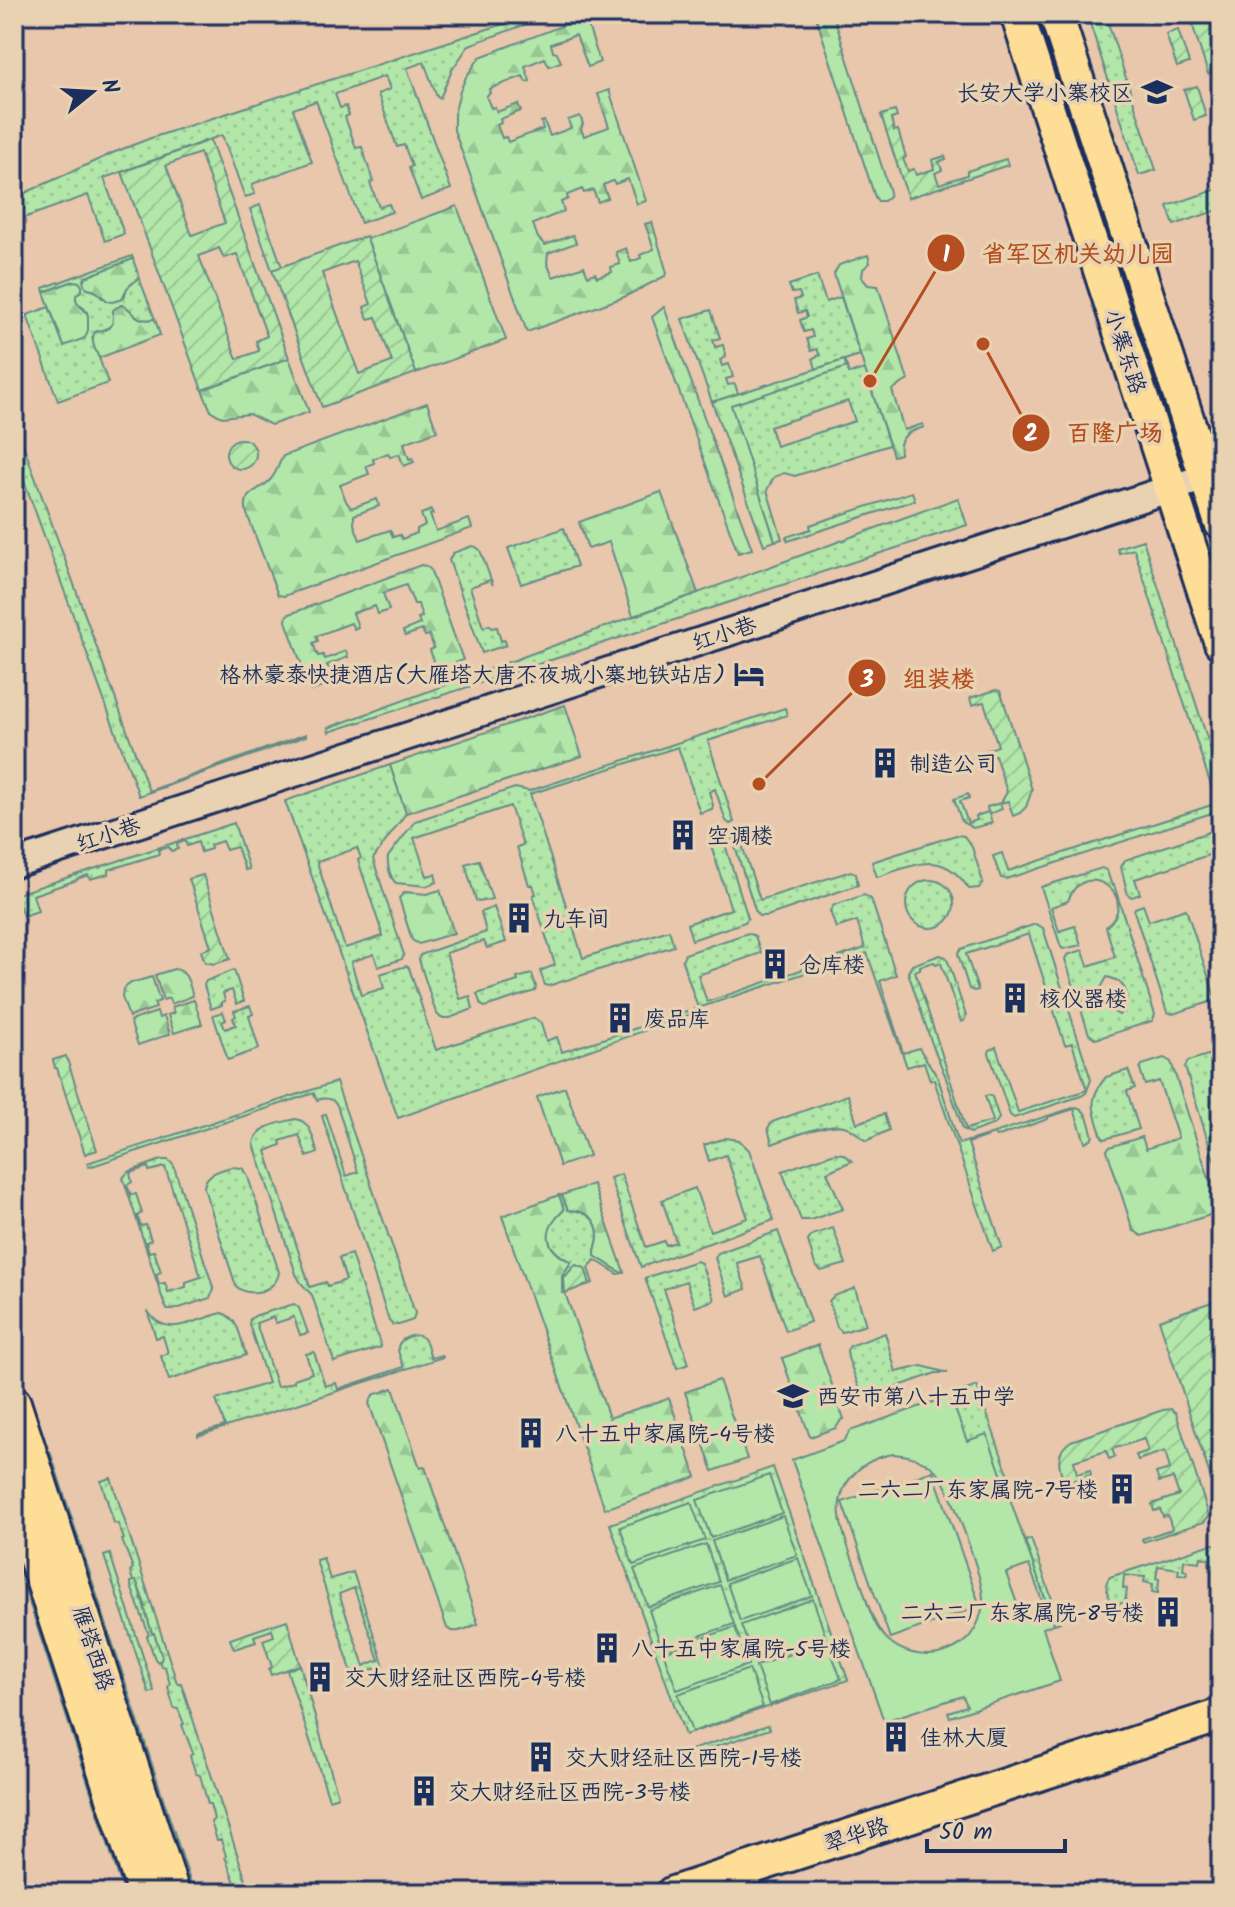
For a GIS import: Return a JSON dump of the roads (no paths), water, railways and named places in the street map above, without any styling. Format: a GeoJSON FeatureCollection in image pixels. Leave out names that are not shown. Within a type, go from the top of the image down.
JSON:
{"type":"FeatureCollection","features":[{"type":"Feature","properties":{"kind":"main road","name":"小寨东路"},"geometry":{"type":"LineString","coordinates":[[1017,14],[1221,643]]}},
{"type":"Feature","properties":{"kind":"main road","name":"小寨东路"},"geometry":{"type":"LineString","coordinates":[[1056,14],[1221,523]]}},
{"type":"Feature","properties":{"kind":"main road","name":"雁塔西路"},"geometry":{"type":"LineString","coordinates":[[14,1403],[173,1893]]}},
{"type":"Feature","properties":{"kind":"main road","name":"雁塔西路"},"geometry":{"type":"LineString","coordinates":[[14,1493],[144,1893]]}},
{"type":"Feature","properties":{"kind":"main road","name":"翠华路"},"geometry":{"type":"LineString","coordinates":[[673,1893],[1221,1715]]}},
{"type":"Feature","properties":{"kind":"main road","name":"翠华路"},"geometry":{"type":"LineString","coordinates":[[742,1893],[1221,1737]]}},
{"type":"Feature","properties":{"kind":"street","name":"红小巷"},"geometry":{"type":"LineString","coordinates":[[14,864],[1206,477]]}},
{"type":"Feature","properties":{"kind":"place","name":"长安大学小寨校区"},"geometry":{"type":"Point","coordinates":[1157,92]}},
{"type":"Feature","properties":{"kind":"place","name":"百隆广场"},"geometry":{"type":"Point","coordinates":[983,344]}},
{"type":"Feature","properties":{"kind":"place","name":"省军区机关幼儿园"},"geometry":{"type":"Point","coordinates":[870,381]}},
{"type":"Feature","properties":{"kind":"place","name":"格林豪泰快捷酒店(大雁塔大唐不夜城小寨地铁站店)"},"geometry":{"type":"Point","coordinates":[749,674]}},
{"type":"Feature","properties":{"kind":"place","name":"制造公司"},"geometry":{"type":"Point","coordinates":[885,763]}},
{"type":"Feature","properties":{"kind":"place","name":"组装楼"},"geometry":{"type":"Point","coordinates":[759,784]}},
{"type":"Feature","properties":{"kind":"place","name":"空调楼"},"geometry":{"type":"Point","coordinates":[683,835]}},
{"type":"Feature","properties":{"kind":"place","name":"九车间"},"geometry":{"type":"Point","coordinates":[519,918]}},
{"type":"Feature","properties":{"kind":"place","name":"仓库楼"},"geometry":{"type":"Point","coordinates":[775,964]}},
{"type":"Feature","properties":{"kind":"place","name":"核仪器楼"},"geometry":{"type":"Point","coordinates":[1015,998]}},
{"type":"Feature","properties":{"kind":"place","name":"废品库"},"geometry":{"type":"Point","coordinates":[620,1018]}},
{"type":"Feature","properties":{"kind":"place","name":"西安市第八十五中学"},"geometry":{"type":"Point","coordinates":[793,1396]}},
{"type":"Feature","properties":{"kind":"place","name":"八十五中家属院-4号楼"},"geometry":{"type":"Point","coordinates":[531,1433]}},
{"type":"Feature","properties":{"kind":"place","name":"二六二厂东家属院-7号楼"},"geometry":{"type":"Point","coordinates":[1122,1489]}},
{"type":"Feature","properties":{"kind":"place","name":"二六二厂东家属院-8号楼"},"geometry":{"type":"Point","coordinates":[1168,1612]}},
{"type":"Feature","properties":{"kind":"place","name":"八十五中家属院-5号楼"},"geometry":{"type":"Point","coordinates":[607,1648]}},
{"type":"Feature","properties":{"kind":"place","name":"交大财经社区西院-4号楼"},"geometry":{"type":"Point","coordinates":[320,1677]}},
{"type":"Feature","properties":{"kind":"place","name":"佳林大厦"},"geometry":{"type":"Point","coordinates":[896,1737]}},
{"type":"Feature","properties":{"kind":"place","name":"交大财经社区西院-1号楼"},"geometry":{"type":"Point","coordinates":[541,1757]}},
{"type":"Feature","properties":{"kind":"place","name":"交大财经社区西院-3号楼"},"geometry":{"type":"Point","coordinates":[424,1791]}}]}
